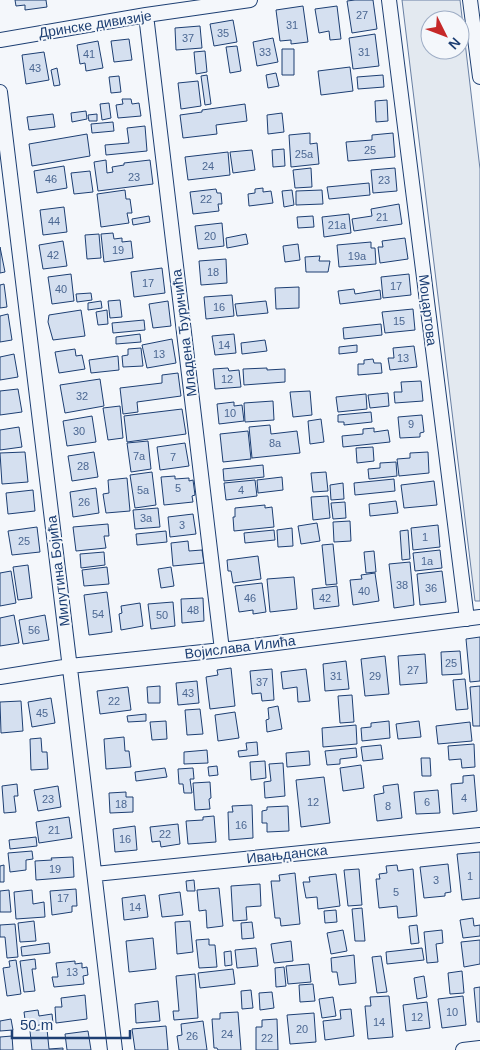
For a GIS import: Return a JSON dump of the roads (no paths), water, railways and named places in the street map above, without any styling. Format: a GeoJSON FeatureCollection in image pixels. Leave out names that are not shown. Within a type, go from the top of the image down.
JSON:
{"type":"FeatureCollection","features":[{"type":"Feature","properties":{"kind":"street","name":"Дринске дивизије"},"geometry":{"type":"LineString","coordinates":[[0,40],[146,15],[250,0]]}},
{"type":"Feature","properties":{"kind":"street","name":"Моцартова"},"geometry":{"type":"LineString","coordinates":[[389,0],[473,618]]}},
{"type":"Feature","properties":{"kind":"street"},"geometry":{"type":"LineString","coordinates":[[470,0],[480,77]]}},
{"type":"Feature","properties":{"kind":"street","name":"Младена Ђуричића"},"geometry":{"type":"LineString","coordinates":[[146,15],[222,650]]}},
{"type":"Feature","properties":{"kind":"street","name":"Милутина Бојића"},"geometry":{"type":"LineString","coordinates":[[0,92],[115,1050]]}},
{"type":"Feature","properties":{"kind":"street","name":"Војислава Илића"},"geometry":{"type":"LineString","coordinates":[[0,677],[70,666],[222,650],[473,618]]}},
{"type":"Feature","properties":{"kind":"street","name":"Ивањданска"},"geometry":{"type":"LineString","coordinates":[[95,874],[480,835]]}},
{"type":"Feature","properties":{"kind":"street"},"geometry":{"type":"LineString","coordinates":[[463,1050],[480,1048]]}}]}
